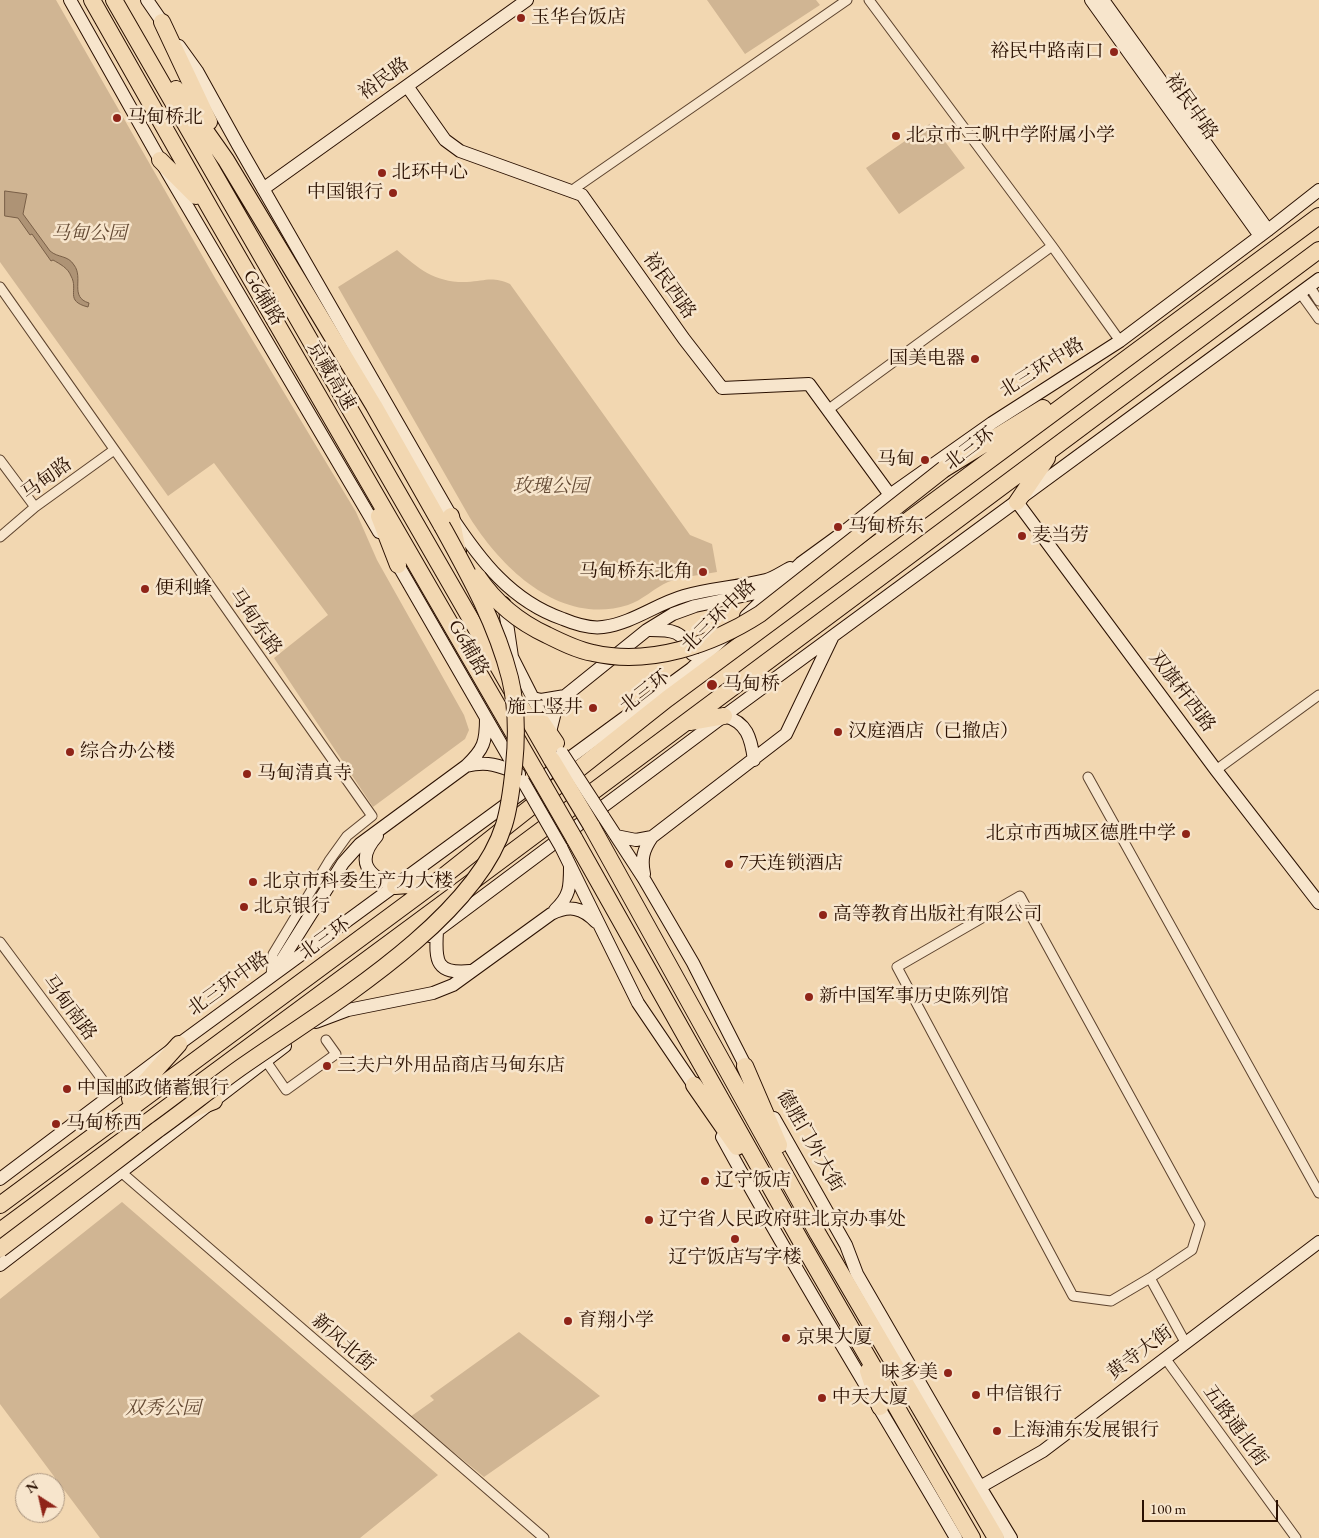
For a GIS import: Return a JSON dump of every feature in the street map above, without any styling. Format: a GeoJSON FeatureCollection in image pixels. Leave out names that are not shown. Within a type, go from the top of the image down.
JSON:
{"type":"FeatureCollection","features":[{"type":"Feature","properties":{"kind":"highway","name":"京藏高速"},"geometry":{"type":"LineString","coordinates":[[92,0],[210,210],[361,467],[526,775]]}},
{"type":"Feature","properties":{"kind":"highway"},"geometry":{"type":"LineString","coordinates":[[116,4],[226,160],[374,406],[447,521],[484,586],[511,614],[538,631],[593,654],[644,656],[674,652],[707,642],[740,628],[944,469],[1126,358]]}},
{"type":"Feature","properties":{"kind":"highway","name":"京藏高速"},"geometry":{"type":"LineString","coordinates":[[116,4],[484,640],[555,747]]}},
{"type":"Feature","properties":{"kind":"highway"},"geometry":{"type":"LineString","coordinates":[[162,22],[226,160]]}},
{"type":"Feature","properties":{"kind":"highway"},"geometry":{"type":"LineString","coordinates":[[160,160],[210,210]]}},
{"type":"Feature","properties":{"kind":"highway","name":"北三环"},"geometry":{"type":"LineString","coordinates":[[0,1204],[435,883],[667,699],[1317,217]]}},
{"type":"Feature","properties":{"kind":"highway"},"geometry":{"type":"LineString","coordinates":[[2,1230],[1319,250]]}},
{"type":"Feature","properties":{"kind":"highway"},"geometry":{"type":"LineString","coordinates":[[1016,502],[1055,447]]}},
{"type":"Feature","properties":{"kind":"highway"},"geometry":{"type":"LineString","coordinates":[[361,467],[398,565]]}},
{"type":"Feature","properties":{"kind":"highway"},"geometry":{"type":"LineString","coordinates":[[447,521],[470,615]]}},
{"type":"Feature","properties":{"kind":"highway"},"geometry":{"type":"LineString","coordinates":[[0,1249],[239,1069],[320,1014],[393,959],[452,906],[469,886],[492,853],[504,825],[512,784],[516,751],[516,716],[511,680],[502,652],[447,521]]}},
{"type":"Feature","properties":{"kind":"highway"},"geometry":{"type":"LineString","coordinates":[[667,699],[691,669]]}},
{"type":"Feature","properties":{"kind":"highway"},"geometry":{"type":"LineString","coordinates":[[685,723],[724,716]]}},
{"type":"Feature","properties":{"kind":"highway"},"geometry":{"type":"LineString","coordinates":[[555,747],[597,821]]}},
{"type":"Feature","properties":{"kind":"highway"},"geometry":{"type":"LineString","coordinates":[[526,775],[803,1245],[972,1538]]}},
{"type":"Feature","properties":{"kind":"highway","name":"德胜门外大街"},"geometry":{"type":"LineString","coordinates":[[597,821],[818,1234],[996,1538]]}},
{"type":"Feature","properties":{"kind":"highway"},"geometry":{"type":"LineString","coordinates":[[395,886],[435,883]]}},
{"type":"Feature","properties":{"kind":"highway"},"geometry":{"type":"LineString","coordinates":[[436,931],[452,896]]}},
{"type":"Feature","properties":{"kind":"highway"},"geometry":{"type":"LineString","coordinates":[[108,1124],[178,1044]]}},
{"type":"Feature","properties":{"kind":"highway"},"geometry":{"type":"LineString","coordinates":[[745,1066],[818,1234]]}},
{"type":"Feature","properties":{"kind":"highway"},"geometry":{"type":"LineString","coordinates":[[694,1085],[803,1245]]}},
{"type":"Feature","properties":{"kind":"highway"},"geometry":{"type":"LineString","coordinates":[[138,1129],[214,1101]]}},
{"type":"Feature","properties":{"kind":"highway"},"geometry":{"type":"LineString","coordinates":[[858,1340],[880,1408]]}},
{"type":"Feature","properties":{"kind":"street","name":"G6辅路"},"geometry":{"type":"LineString","coordinates":[[70,0],[160,160],[486,718],[526,775]]}},
{"type":"Feature","properties":{"kind":"street"},"geometry":{"type":"LineString","coordinates":[[148,0],[197,70],[447,521],[500,581],[519,596],[558,617],[580,625],[601,627],[622,623],[677,598],[767,580],[801,563]]}},
{"type":"Feature","properties":{"kind":"street","name":"裕民路"},"geometry":{"type":"LineString","coordinates":[[263,189],[527,0]]}},
{"type":"Feature","properties":{"kind":"street"},"geometry":{"type":"LineString","coordinates":[[571,191],[847,0]]}},
{"type":"Feature","properties":{"kind":"street"},"geometry":{"type":"LineString","coordinates":[[869,0],[1052,246],[1120,341]]}},
{"type":"Feature","properties":{"kind":"street","name":"裕民中路"},"geometry":{"type":"LineString","coordinates":[[1091,0],[1264,233]]}},
{"type":"Feature","properties":{"kind":"street","name":"裕民中路"},"geometry":{"type":"LineString","coordinates":[[1104,0],[1264,233]]}},
{"type":"Feature","properties":{"kind":"street","name":"裕民西路"},"geometry":{"type":"LineString","coordinates":[[407,86],[445,140],[460,151],[582,195],[684,339],[722,388],[809,384],[890,495]]}},
{"type":"Feature","properties":{"kind":"street","name":"北三环中路"},"geometry":{"type":"LineString","coordinates":[[0,1179],[178,1044],[691,669],[801,563],[890,495],[992,423],[1120,341],[1319,190]]}},
{"type":"Feature","properties":{"kind":"street"},"geometry":{"type":"LineString","coordinates":[[829,409],[1052,246]]}},
{"type":"Feature","properties":{"kind":"street","name":"马甸东路"},"geometry":{"type":"LineString","coordinates":[[0,287],[372,816],[348,836],[328,862],[273,954],[270,977]]}},
{"type":"Feature","properties":{"kind":"street"},"geometry":{"type":"LineString","coordinates":[[1310,287],[1319,301]]}},
{"type":"Feature","properties":{"kind":"street"},"geometry":{"type":"LineString","coordinates":[[1310,287],[1319,319]]}},
{"type":"Feature","properties":{"kind":"street"},"geometry":{"type":"LineString","coordinates":[[0,1265],[436,931],[724,716],[1310,287]]}},
{"type":"Feature","properties":{"kind":"street","name":"马甸路"},"geometry":{"type":"LineString","coordinates":[[0,537],[35,508],[114,450]]}},
{"type":"Feature","properties":{"kind":"street"},"geometry":{"type":"LineString","coordinates":[[0,460],[35,508]]}},
{"type":"Feature","properties":{"kind":"street","name":"双旗杆西路"},"geometry":{"type":"LineString","coordinates":[[1016,502],[1216,770],[1319,903]]}},
{"type":"Feature","properties":{"kind":"street"},"geometry":{"type":"LineString","coordinates":[[500,581],[512,657],[555,747]]}},
{"type":"Feature","properties":{"kind":"street"},"geometry":{"type":"LineString","coordinates":[[555,747],[555,712],[565,696],[647,630],[673,614],[695,606],[774,589]]}},
{"type":"Feature","properties":{"kind":"street"},"geometry":{"type":"LineString","coordinates":[[647,630],[671,630],[682,636],[688,643],[692,654],[691,669]]}},
{"type":"Feature","properties":{"kind":"street"},"geometry":{"type":"LineString","coordinates":[[644,879],[642,859],[645,848],[652,837],[786,734],[833,636]]}},
{"type":"Feature","properties":{"kind":"street"},"geometry":{"type":"LineString","coordinates":[[1216,770],[1319,695]]}},
{"type":"Feature","properties":{"kind":"street"},"geometry":{"type":"LineString","coordinates":[[533,698],[541,700],[565,696]]}},
{"type":"Feature","properties":{"kind":"street"},"geometry":{"type":"LineString","coordinates":[[724,716],[734,718],[748,734],[754,760]]}},
{"type":"Feature","properties":{"kind":"street"},"geometry":{"type":"LineString","coordinates":[[270,977],[342,863],[360,844],[466,766],[476,756],[484,746],[486,718]]}},
{"type":"Feature","properties":{"kind":"street"},"geometry":{"type":"LineString","coordinates":[[466,766],[485,763],[526,775]]}},
{"type":"Feature","properties":{"kind":"street"},"geometry":{"type":"LineString","coordinates":[[1088,778],[1319,1192]]}},
{"type":"Feature","properties":{"kind":"street"},"geometry":{"type":"LineString","coordinates":[[392,820],[370,845],[365,857],[367,868],[373,876],[395,886]]}},
{"type":"Feature","properties":{"kind":"street","name":"德胜门外大街"},"geometry":{"type":"LineString","coordinates":[[597,821],[616,836],[644,879],[693,963],[745,1066],[846,1245],[857,1274],[980,1488],[1011,1538]]}},
{"type":"Feature","properties":{"kind":"street"},"geometry":{"type":"LineString","coordinates":[[616,836],[636,840],[652,837]]}},
{"type":"Feature","properties":{"kind":"street"},"geometry":{"type":"LineString","coordinates":[[316,1022],[348,1010],[433,993],[453,985],[551,914],[565,901],[569,890],[570,865],[567,842]]}},
{"type":"Feature","properties":{"kind":"street"},"geometry":{"type":"LineString","coordinates":[[570,865],[638,1003],[694,1085],[828,1322],[956,1538]]}},
{"type":"Feature","properties":{"kind":"street"},"geometry":{"type":"LineString","coordinates":[[1020,896],[1200,1224],[1192,1250],[1150,1278],[1111,1301],[1073,1296],[897,967],[1020,896]]}},
{"type":"Feature","properties":{"kind":"street"},"geometry":{"type":"LineString","coordinates":[[551,914],[562,909],[581,910],[592,917],[600,926]]}},
{"type":"Feature","properties":{"kind":"street"},"geometry":{"type":"LineString","coordinates":[[436,931],[438,961],[444,969],[455,973],[470,972]]}},
{"type":"Feature","properties":{"kind":"street","name":"马甸南路"},"geometry":{"type":"LineString","coordinates":[[0,942],[113,1094]]}},
{"type":"Feature","properties":{"kind":"street"},"geometry":{"type":"LineString","coordinates":[[266,1061],[286,1090],[336,1054],[326,1040]]}},
{"type":"Feature","properties":{"kind":"street","name":"新风北街"},"geometry":{"type":"LineString","coordinates":[[121,1172],[544,1538]]}},
{"type":"Feature","properties":{"kind":"street","name":"黄寺大街"},"geometry":{"type":"LineString","coordinates":[[980,1488],[1043,1451],[1319,1242]]}},
{"type":"Feature","properties":{"kind":"street"},"geometry":{"type":"LineString","coordinates":[[1150,1278],[1186,1342]]}},
{"type":"Feature","properties":{"kind":"street","name":"五路通北街"},"geometry":{"type":"LineString","coordinates":[[1165,1358],[1296,1538]]}},
{"type":"Feature","properties":{"kind":"green space","name":"马甸公园"},"geometry":{"type":"Polygon","coordinates":[[[0,0],[56,0],[215,278],[356,512],[377,560],[464,715],[469,730],[465,739],[373,807],[274,658],[328,615],[214,463],[168,496],[0,262],[0,0]]]}},
{"type":"Feature","properties":{"kind":"green space"},"geometry":{"type":"Polygon","coordinates":[[[707,0],[816,0],[820,5],[745,54],[707,0]]]}},
{"type":"Feature","properties":{"kind":"green space"},"geometry":{"type":"Polygon","coordinates":[[[931,123],[965,168],[899,214],[866,168],[931,123]]]}},
{"type":"Feature","properties":{"kind":"green space","name":"玫瑰公园"},"geometry":{"type":"Polygon","coordinates":[[[397,250],[428,274],[446,280],[467,282],[493,280],[510,284],[690,535],[712,544],[717,572],[668,582],[628,605],[603,609],[580,608],[557,600],[536,589],[499,556],[470,518],[338,287],[397,250]]]}},
{"type":"Feature","properties":{"kind":"green space","name":"双秀公园"},"geometry":{"type":"Polygon","coordinates":[[[122,1202],[438,1475],[360,1538],[100,1538],[65,1491],[65,1473],[51,1473],[0,1404],[0,1299],[122,1202]]]}},
{"type":"Feature","properties":{"kind":"green space"},"geometry":{"type":"Polygon","coordinates":[[[519,1332],[600,1396],[484,1477],[410,1417],[434,1400],[430,1396],[519,1332]]]}},
{"type":"Feature","properties":{"kind":"shaded area"},"geometry":{"type":"Polygon","coordinates":[[[5,191],[27,194],[23,214],[50,251],[72,262],[77,270],[78,292],[83,300],[89,303],[88,307],[76,302],[73,281],[70,273],[64,266],[53,260],[51,261],[18,218],[5,216],[5,191]]]}},
{"type":"Feature","properties":{"kind":"place","name":"玉华台饭店"},"geometry":{"type":"Point","coordinates":[521,18]}},
{"type":"Feature","properties":{"kind":"place","name":"裕民中路南口"},"geometry":{"type":"Point","coordinates":[1114,52]}},
{"type":"Feature","properties":{"kind":"place","name":"马甸桥北"},"geometry":{"type":"Point","coordinates":[117,118]}},
{"type":"Feature","properties":{"kind":"place","name":"北京市三帆中学附属小学"},"geometry":{"type":"Point","coordinates":[896,136]}},
{"type":"Feature","properties":{"kind":"place","name":"北环中心"},"geometry":{"type":"Point","coordinates":[382,173]}},
{"type":"Feature","properties":{"kind":"place","name":"中国银行"},"geometry":{"type":"Point","coordinates":[393,193]}},
{"type":"Feature","properties":{"kind":"place","name":"国美电器"},"geometry":{"type":"Point","coordinates":[975,359]}},
{"type":"Feature","properties":{"kind":"place","name":"马甸"},"geometry":{"type":"Point","coordinates":[925,460]}},
{"type":"Feature","properties":{"kind":"place","name":"马甸桥东"},"geometry":{"type":"Point","coordinates":[838,527]}},
{"type":"Feature","properties":{"kind":"place","name":"麦当劳"},"geometry":{"type":"Point","coordinates":[1022,536]}},
{"type":"Feature","properties":{"kind":"place","name":"马甸桥东北角"},"geometry":{"type":"Point","coordinates":[703,572]}},
{"type":"Feature","properties":{"kind":"place","name":"便利蜂"},"geometry":{"type":"Point","coordinates":[145,589]}},
{"type":"Feature","properties":{"kind":"place","name":"马甸桥"},"geometry":{"type":"Point","coordinates":[712,685]}},
{"type":"Feature","properties":{"kind":"place","name":"施工竖井"},"geometry":{"type":"Point","coordinates":[593,708]}},
{"type":"Feature","properties":{"kind":"place","name":"汉庭酒店（已撤店）"},"geometry":{"type":"Point","coordinates":[838,732]}},
{"type":"Feature","properties":{"kind":"place","name":"综合办公楼"},"geometry":{"type":"Point","coordinates":[70,752]}},
{"type":"Feature","properties":{"kind":"place","name":"马甸清真寺"},"geometry":{"type":"Point","coordinates":[247,774]}},
{"type":"Feature","properties":{"kind":"place","name":"北京市西城区德胜中学"},"geometry":{"type":"Point","coordinates":[1186,834]}},
{"type":"Feature","properties":{"kind":"place","name":"7天连锁酒店"},"geometry":{"type":"Point","coordinates":[729,864]}},
{"type":"Feature","properties":{"kind":"place","name":"北京市科委生产力大楼"},"geometry":{"type":"Point","coordinates":[253,882]}},
{"type":"Feature","properties":{"kind":"place","name":"北京银行"},"geometry":{"type":"Point","coordinates":[244,907]}},
{"type":"Feature","properties":{"kind":"place","name":"高等教育出版社有限公司"},"geometry":{"type":"Point","coordinates":[823,915]}},
{"type":"Feature","properties":{"kind":"place","name":"新中国军事历史陈列馆"},"geometry":{"type":"Point","coordinates":[809,997]}},
{"type":"Feature","properties":{"kind":"place","name":"三夫户外用品商店马甸东店"},"geometry":{"type":"Point","coordinates":[327,1066]}},
{"type":"Feature","properties":{"kind":"place","name":"中国邮政储蓄银行"},"geometry":{"type":"Point","coordinates":[67,1089]}},
{"type":"Feature","properties":{"kind":"place","name":"马甸桥西"},"geometry":{"type":"Point","coordinates":[56,1124]}},
{"type":"Feature","properties":{"kind":"place","name":"辽宁饭店"},"geometry":{"type":"Point","coordinates":[705,1181]}},
{"type":"Feature","properties":{"kind":"place","name":"辽宁省人民政府驻北京办事处"},"geometry":{"type":"Point","coordinates":[649,1220]}},
{"type":"Feature","properties":{"kind":"place","name":"辽宁饭店写字楼"},"geometry":{"type":"Point","coordinates":[735,1239]}},
{"type":"Feature","properties":{"kind":"place","name":"育翔小学"},"geometry":{"type":"Point","coordinates":[568,1321]}},
{"type":"Feature","properties":{"kind":"place","name":"京果大厦"},"geometry":{"type":"Point","coordinates":[786,1338]}},
{"type":"Feature","properties":{"kind":"place","name":"味多美"},"geometry":{"type":"Point","coordinates":[948,1373]}},
{"type":"Feature","properties":{"kind":"place","name":"中信银行"},"geometry":{"type":"Point","coordinates":[976,1395]}},
{"type":"Feature","properties":{"kind":"place","name":"中天大厦"},"geometry":{"type":"Point","coordinates":[822,1398]}},
{"type":"Feature","properties":{"kind":"place","name":"上海浦东发展银行"},"geometry":{"type":"Point","coordinates":[997,1431]}}]}
